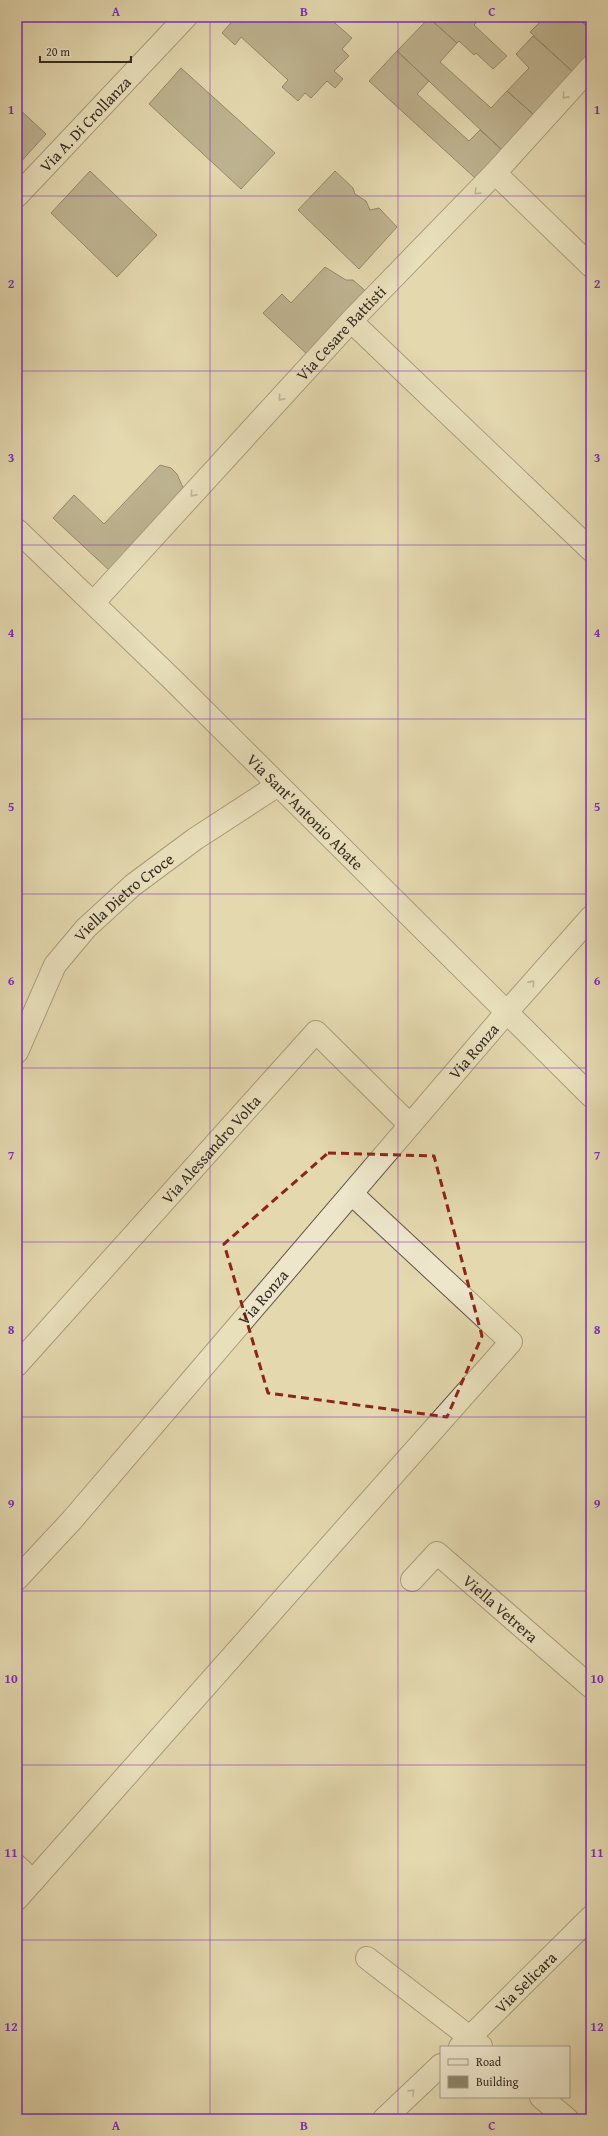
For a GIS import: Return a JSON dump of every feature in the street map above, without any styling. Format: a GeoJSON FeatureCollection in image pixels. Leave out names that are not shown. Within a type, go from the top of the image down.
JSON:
{"type":"FeatureCollection","features":[{"type":"Feature","properties":{"kind":"street","name":"Via A. Di Crollanza"},"geometry":{"type":"LineString","coordinates":[[17,196],[186,17]]}},
{"type":"Feature","properties":{"kind":"street","name":"Via Cesare Battisti"},"geometry":{"type":"LineString","coordinates":[[94,602],[351,321],[495,173],[591,67]]}},
{"type":"Feature","properties":{"kind":"street"},"geometry":{"type":"LineString","coordinates":[[495,173],[591,266]]}},
{"type":"Feature","properties":{"kind":"street"},"geometry":{"type":"LineString","coordinates":[[351,321],[591,550]]}},
{"type":"Feature","properties":{"kind":"street","name":"Via Sant'Antonio Abate"},"geometry":{"type":"LineString","coordinates":[[17,530],[94,602],[591,1096]]}},
{"type":"Feature","properties":{"kind":"street","name":"Viella Dietro Croce"},"geometry":{"type":"LineString","coordinates":[[17,1052],[55,965],[86,928],[132,885],[195,839],[278,785]]}},
{"type":"Feature","properties":{"kind":"street","name":"Via Ronza"},"geometry":{"type":"LineString","coordinates":[[17,1579],[72,1520],[506,1013],[591,917]]}},
{"type":"Feature","properties":{"kind":"street","name":"Via Alessandro Volta"},"geometry":{"type":"LineString","coordinates":[[17,1365],[316,1032],[410,1125]]}},
{"type":"Feature","properties":{"kind":"street"},"geometry":{"type":"LineString","coordinates":[[17,1899],[511,1342],[352,1194]]}},
{"type":"Feature","properties":{"kind":"street","name":"Viella Vetrera"},"geometry":{"type":"LineString","coordinates":[[412,1580],[437,1553],[591,1687]]}},
{"type":"Feature","properties":{"kind":"street"},"geometry":{"type":"LineString","coordinates":[[17,1866],[33,1881]]}},
{"type":"Feature","properties":{"kind":"street","name":"Via Selicara"},"geometry":{"type":"LineString","coordinates":[[471,2044],[591,1917]]}},
{"type":"Feature","properties":{"kind":"street"},"geometry":{"type":"LineString","coordinates":[[367,1958],[471,2044]]}},
{"type":"Feature","properties":{"kind":"street"},"geometry":{"type":"LineString","coordinates":[[384,2119],[440,2066]]}},
{"type":"Feature","properties":{"kind":"street"},"geometry":{"type":"LineString","coordinates":[[542,2098],[567,2119]]}},
{"type":"Feature","properties":{"kind":"highlighted area"},"geometry":{"type":"Polygon","coordinates":[[[328,1153],[434,1156],[482,1336],[447,1417],[268,1393],[224,1244],[328,1153]]]}},
{"type":"Feature","properties":{"kind":"building"},"geometry":{"type":"Polygon","coordinates":[[[236,17],[328,17],[352,38],[342,49],[349,56],[334,71],[343,79],[335,88],[327,81],[311,98],[305,93],[298,101],[282,87],[288,80],[241,37],[235,45],[222,33],[236,17]]]}},
{"type":"Feature","properties":{"kind":"building"},"geometry":{"type":"Polygon","coordinates":[[[481,17],[474,25],[507,56],[493,69],[476,53],[474,55],[459,41],[457,43],[429,18],[481,17]]]}},
{"type":"Feature","properties":{"kind":"building"},"geometry":{"type":"Polygon","coordinates":[[[545,17],[566,22],[571,17],[577,17],[591,30],[591,56],[574,73],[530,32],[545,17]]]}},
{"type":"Feature","properties":{"kind":"building"},"geometry":{"type":"Polygon","coordinates":[[[577,17],[591,17],[591,30],[577,17]]]}},
{"type":"Feature","properties":{"kind":"building"},"geometry":{"type":"Polygon","coordinates":[[[429,18],[457,43],[440,62],[491,108],[507,91],[534,115],[502,150],[397,51],[429,18]]]}},
{"type":"Feature","properties":{"kind":"building"},"geometry":{"type":"Polygon","coordinates":[[[533,36],[574,73],[534,115],[507,91],[529,68],[516,54],[533,36]]]}},
{"type":"Feature","properties":{"kind":"building"},"geometry":{"type":"Polygon","coordinates":[[[397,51],[429,81],[417,94],[469,141],[480,130],[502,150],[475,178],[369,81],[397,51]]]}},
{"type":"Feature","properties":{"kind":"building"},"geometry":{"type":"Polygon","coordinates":[[[181,68],[275,153],[241,189],[149,104],[181,68]]]}},
{"type":"Feature","properties":{"kind":"building"},"geometry":{"type":"Polygon","coordinates":[[[17,107],[46,134],[17,166],[17,107]]]}},
{"type":"Feature","properties":{"kind":"building"},"geometry":{"type":"Polygon","coordinates":[[[90,171],[157,235],[117,277],[51,213],[90,171]]]}},
{"type":"Feature","properties":{"kind":"building"},"geometry":{"type":"Polygon","coordinates":[[[335,171],[353,188],[355,194],[366,201],[370,210],[379,208],[397,227],[359,269],[298,210],[335,171]]]}},
{"type":"Feature","properties":{"kind":"building"},"geometry":{"type":"Polygon","coordinates":[[[325,267],[346,280],[353,280],[369,294],[310,357],[263,313],[282,294],[291,303],[325,267]]]}},
{"type":"Feature","properties":{"kind":"building"},"geometry":{"type":"Polygon","coordinates":[[[160,465],[171,468],[177,474],[185,492],[110,571],[53,518],[74,495],[104,524],[160,465]]]}}]}
